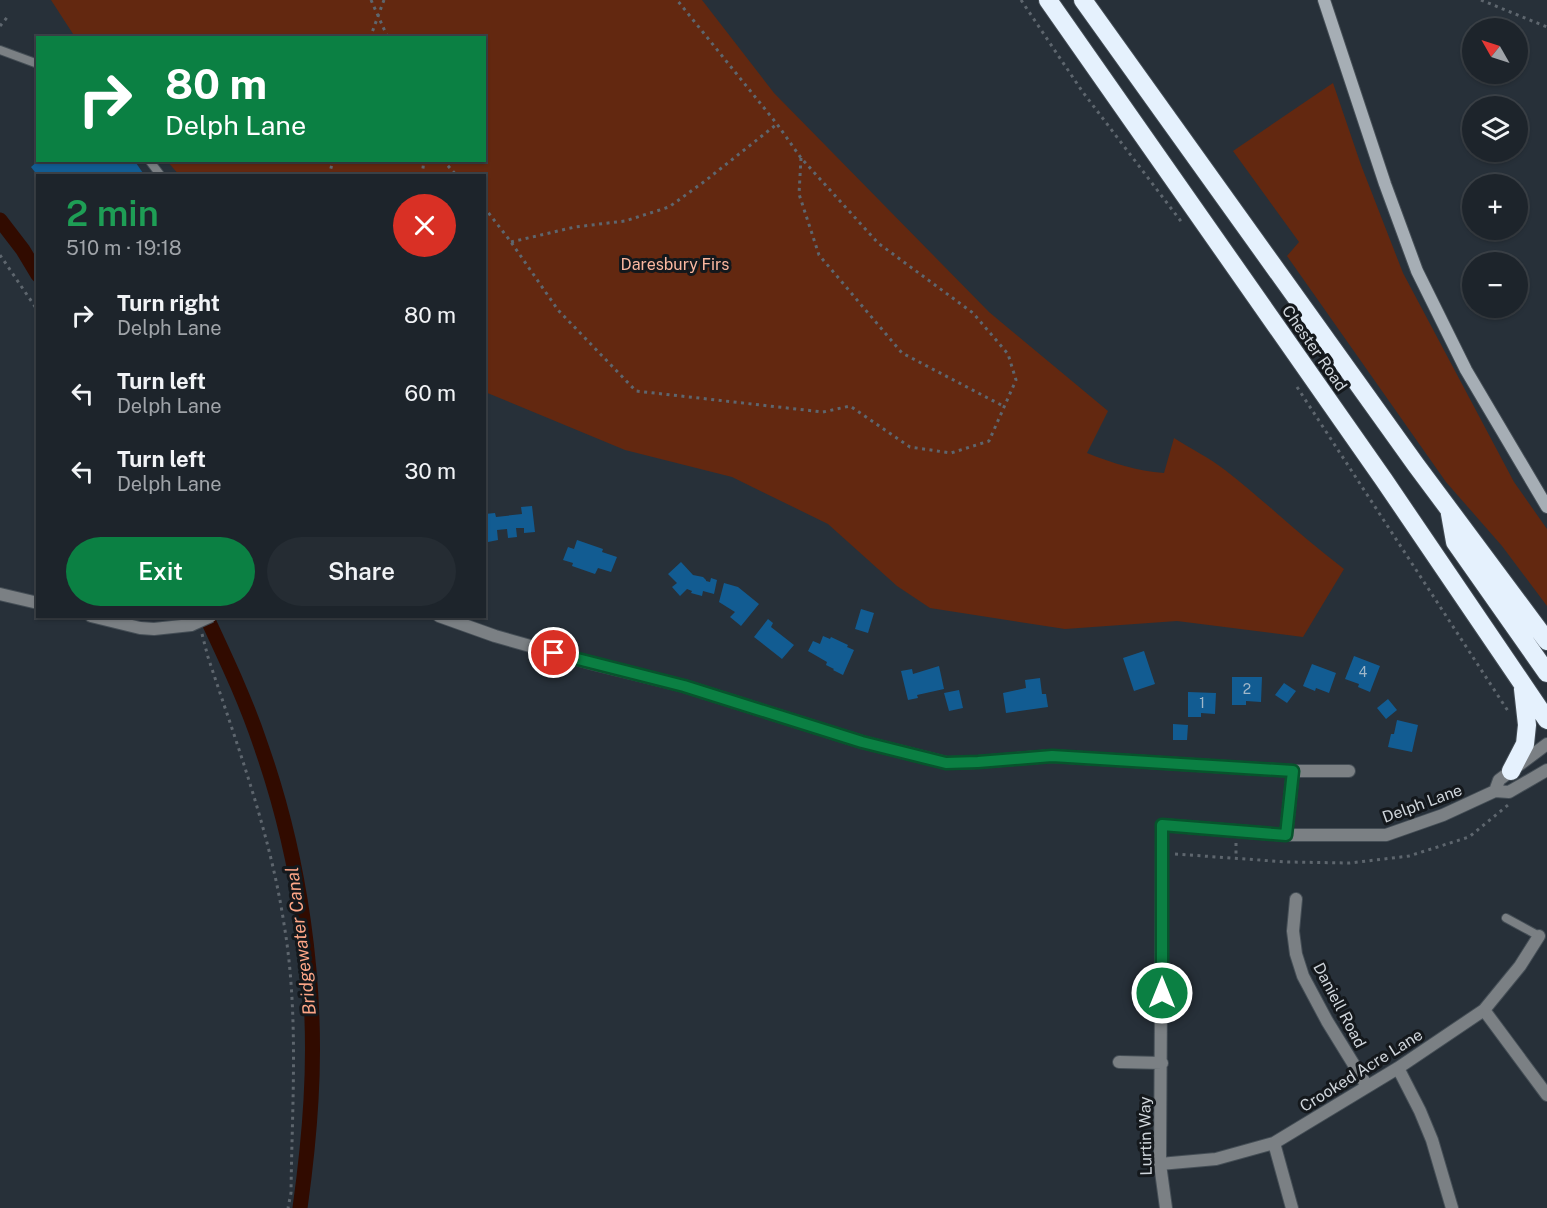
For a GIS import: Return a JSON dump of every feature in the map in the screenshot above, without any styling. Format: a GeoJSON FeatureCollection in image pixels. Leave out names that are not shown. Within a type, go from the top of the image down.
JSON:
{"type":"FeatureCollection","features":[{"type":"Feature","properties":{"kind":"highway","name":"Chester Road"},"geometry":{"type":"LineString","coordinates":[[1048,0],[1384,480],[1547,720]]}},
{"type":"Feature","properties":{"kind":"highway","name":"Chester Road"},"geometry":{"type":"LineString","coordinates":[[1083,0],[1449,509],[1547,641]]}},
{"type":"Feature","properties":{"kind":"highway"},"geometry":{"type":"LineString","coordinates":[[1449,509],[1455,542],[1547,673]]}},
{"type":"Feature","properties":{"kind":"highway"},"geometry":{"type":"LineString","coordinates":[[1512,771],[1525,744],[1527,725],[1523,685]]}},
{"type":"Feature","properties":{"kind":"street"},"geometry":{"type":"LineString","coordinates":[[1324,0],[1381,173],[1417,271],[1467,370],[1547,507]]}},
{"type":"Feature","properties":{"kind":"street"},"geometry":{"type":"LineString","coordinates":[[0,594],[36,603]]}},
{"type":"Feature","properties":{"kind":"street"},"geometry":{"type":"LineString","coordinates":[[100,618],[154,629],[195,626],[208,618]]}},
{"type":"Feature","properties":{"kind":"street"},"geometry":{"type":"LineString","coordinates":[[445,618],[506,639],[684,686],[862,742],[946,763],[1052,756],[1293,771],[1349,771]]}},
{"type":"Feature","properties":{"kind":"street","name":"Delph Lane"},"geometry":{"type":"LineString","coordinates":[[1495,792],[1500,780],[1547,744]]}},
{"type":"Feature","properties":{"kind":"street","name":"Delph Lane"},"geometry":{"type":"LineString","coordinates":[[1162,825],[1286,835],[1386,835],[1443,815],[1495,792],[1509,792],[1547,770]]}},
{"type":"Feature","properties":{"kind":"street"},"geometry":{"type":"LineString","coordinates":[[1286,835],[1293,771]]}},
{"type":"Feature","properties":{"kind":"street","name":"Lurtin Way"},"geometry":{"type":"LineString","coordinates":[[1162,825],[1160,1164],[1166,1208]]}},
{"type":"Feature","properties":{"kind":"street","name":"Daniell Road"},"geometry":{"type":"LineString","coordinates":[[1296,899],[1293,931],[1296,954],[1303,976],[1327,1021],[1367,1086]]}},
{"type":"Feature","properties":{"kind":"street","name":"Crooked Acre Lane"},"geometry":{"type":"LineString","coordinates":[[1160,1164],[1216,1159],[1274,1143],[1398,1068],[1484,1010],[1520,966],[1539,936]]}},
{"type":"Feature","properties":{"kind":"street"},"geometry":{"type":"LineString","coordinates":[[1484,1010],[1547,1095]]}},
{"type":"Feature","properties":{"kind":"street"},"geometry":{"type":"LineString","coordinates":[[1119,1062],[1162,1063]]}},
{"type":"Feature","properties":{"kind":"street"},"geometry":{"type":"LineString","coordinates":[[1398,1068],[1432,1140],[1452,1208]]}},
{"type":"Feature","properties":{"kind":"street"},"geometry":{"type":"LineString","coordinates":[[1274,1143],[1292,1208]]}},
{"type":"Feature","properties":{"kind":"lane"},"geometry":{"type":"LineString","coordinates":[[0,50],[36,63]]}},
{"type":"Feature","properties":{"kind":"lane"},"geometry":{"type":"LineString","coordinates":[[1506,918],[1539,936]]}},
{"type":"Feature","properties":{"kind":"path"},"geometry":{"type":"LineString","coordinates":[[371,0],[387,36]]}},
{"type":"Feature","properties":{"kind":"path"},"geometry":{"type":"LineString","coordinates":[[371,36],[384,0]]}},
{"type":"Feature","properties":{"kind":"path"},"geometry":{"type":"LineString","coordinates":[[486,210],[558,310],[636,392],[823,412],[850,406],[910,447],[951,453],[989,441],[1016,380],[1008,354],[973,313],[878,243],[801,158],[777,124],[677,0]]}},
{"type":"Feature","properties":{"kind":"path"},"geometry":{"type":"LineString","coordinates":[[1021,0],[1082,91],[1184,226]]}},
{"type":"Feature","properties":{"kind":"path"},"geometry":{"type":"LineString","coordinates":[[1481,0],[1547,27]]}},
{"type":"Feature","properties":{"kind":"path"},"geometry":{"type":"LineString","coordinates":[[0,26],[9,15]]}},
{"type":"Feature","properties":{"kind":"path"},"geometry":{"type":"LineString","coordinates":[[511,242],[575,226],[624,221],[669,207],[705,182],[777,124]]}},
{"type":"Feature","properties":{"kind":"path"},"geometry":{"type":"LineString","coordinates":[[801,158],[799,194],[819,255],[902,353],[1005,407]]}},
{"type":"Feature","properties":{"kind":"path"},"geometry":{"type":"LineString","coordinates":[[445,162],[455,174]]}},
{"type":"Feature","properties":{"kind":"path"},"geometry":{"type":"LineString","coordinates":[[0,255],[36,308]]}},
{"type":"Feature","properties":{"kind":"path"},"geometry":{"type":"LineString","coordinates":[[1295,384],[1513,718]]}},
{"type":"Feature","properties":{"kind":"path"},"geometry":{"type":"LineString","coordinates":[[195,626],[204,637],[208,657],[256,805],[272,859],[285,925],[292,989],[291,1193],[288,1208]]}},
{"type":"Feature","properties":{"kind":"green space","name":"Daresbury Firs"},"geometry":{"type":"Polygon","coordinates":[[[51,0],[702,0],[774,93],[989,312],[1108,411],[1087,453],[1125,466],[1164,473],[1174,438],[1225,470],[1344,569],[1303,637],[1177,621],[1065,629],[930,608],[897,586],[828,524],[732,477],[625,450],[486,392],[486,174],[178,174],[168,162],[486,162],[486,36],[74,36],[51,0]]]}},
{"type":"Feature","properties":{"kind":"green space"},"geometry":{"type":"Polygon","coordinates":[[[1333,83],[1361,165],[1403,273],[1514,482],[1547,529],[1547,606],[1502,546],[1446,482],[1287,256],[1299,242],[1233,151],[1333,83]]]}},
{"type":"Feature","properties":{"kind":"building"},"geometry":{"type":"Polygon","coordinates":[[[37,162],[135,162],[144,174],[36,174],[31,167],[37,162]]]}},
{"type":"Feature","properties":{"kind":"building"},"geometry":{"type":"Polygon","coordinates":[[[532,506],[535,532],[524,533],[524,528],[516,528],[517,537],[508,538],[507,529],[497,530],[498,540],[488,542],[486,514],[495,513],[496,517],[522,514],[521,507],[532,506]]]}},
{"type":"Feature","properties":{"kind":"building"},"geometry":{"type":"Polygon","coordinates":[[[577,540],[603,549],[602,552],[617,557],[611,572],[598,568],[595,574],[572,566],[573,563],[563,560],[568,547],[574,549],[577,540]]]}},
{"type":"Feature","properties":{"kind":"building"},"geometry":{"type":"Polygon","coordinates":[[[681,562],[693,575],[703,577],[710,582],[711,578],[717,580],[714,594],[703,591],[702,596],[691,593],[692,591],[687,589],[680,596],[672,587],[677,583],[668,574],[681,562]]]}},
{"type":"Feature","properties":{"kind":"building"},"geometry":{"type":"Polygon","coordinates":[[[724,583],[738,587],[759,604],[741,626],[730,617],[735,612],[719,602],[724,583]]]}},
{"type":"Feature","properties":{"kind":"building"},"geometry":{"type":"Polygon","coordinates":[[[861,609],[874,613],[868,633],[855,629],[861,609]]]}},
{"type":"Feature","properties":{"kind":"building"},"geometry":{"type":"Polygon","coordinates":[[[768,619],[773,623],[771,627],[794,645],[782,659],[754,637],[768,619]]]}},
{"type":"Feature","properties":{"kind":"building"},"geometry":{"type":"Polygon","coordinates":[[[823,636],[830,639],[831,637],[854,650],[843,675],[808,651],[813,641],[820,644],[823,636]]]}},
{"type":"Feature","properties":{"kind":"building"},"geometry":{"type":"Polygon","coordinates":[[[1144,651],[1155,684],[1134,691],[1123,658],[1144,651]]]}},
{"type":"Feature","properties":{"kind":"building"},"geometry":{"type":"Polygon","coordinates":[[[1354,656],[1380,666],[1370,692],[1358,687],[1359,684],[1345,679],[1354,656]]]}},
{"type":"Feature","properties":{"kind":"building"},"geometry":{"type":"Polygon","coordinates":[[[1312,664],[1336,673],[1329,693],[1303,686],[1312,664]]]}},
{"type":"Feature","properties":{"kind":"building"},"geometry":{"type":"Polygon","coordinates":[[[939,666],[944,689],[917,695],[918,698],[908,700],[901,671],[912,669],[913,674],[939,666]]]}},
{"type":"Feature","properties":{"kind":"building"},"geometry":{"type":"Polygon","coordinates":[[[1232,677],[1262,677],[1261,702],[1246,701],[1246,705],[1232,705],[1232,677]]]}},
{"type":"Feature","properties":{"kind":"building"},"geometry":{"type":"Polygon","coordinates":[[[1040,678],[1042,694],[1046,694],[1048,707],[1006,713],[1003,693],[1026,688],[1025,680],[1040,678]]]}},
{"type":"Feature","properties":{"kind":"building"},"geometry":{"type":"Polygon","coordinates":[[[1284,683],[1296,691],[1287,703],[1275,695],[1284,683]]]}},
{"type":"Feature","properties":{"kind":"building"},"geometry":{"type":"Polygon","coordinates":[[[959,690],[963,708],[949,711],[944,693],[959,690]]]}},
{"type":"Feature","properties":{"kind":"building"},"geometry":{"type":"Polygon","coordinates":[[[1188,692],[1216,693],[1215,714],[1201,713],[1201,717],[1188,717],[1188,692]]]}},
{"type":"Feature","properties":{"kind":"building"},"geometry":{"type":"Polygon","coordinates":[[[1388,699],[1397,710],[1386,719],[1377,708],[1388,699]]]}},
{"type":"Feature","properties":{"kind":"building"},"geometry":{"type":"Polygon","coordinates":[[[1397,720],[1418,725],[1412,752],[1388,747],[1397,720]]]}},
{"type":"Feature","properties":{"kind":"building"},"geometry":{"type":"Polygon","coordinates":[[[1173,724],[1188,725],[1187,740],[1173,740],[1173,724]]]}},
{"type":"Feature","properties":{"kind":"waterway","name":"Bridgewater Canal"},"geometry":{"type":"LineString","coordinates":[[0,220],[36,272]]}},
{"type":"Feature","properties":{"kind":"waterway","name":"Bridgewater Canal"},"geometry":{"type":"LineString","coordinates":[[207,618],[249,713],[275,788],[296,876],[303,920],[309,965],[312,1055],[309,1127],[300,1208]]}},
{"type":"Feature","properties":{"kind":"route"},"geometry":{"type":"LineString","coordinates":[[554,653],[684,686],[862,742],[946,763],[1052,756],[1293,771],[1286,835],[1162,825],[1162,993]]}}]}
